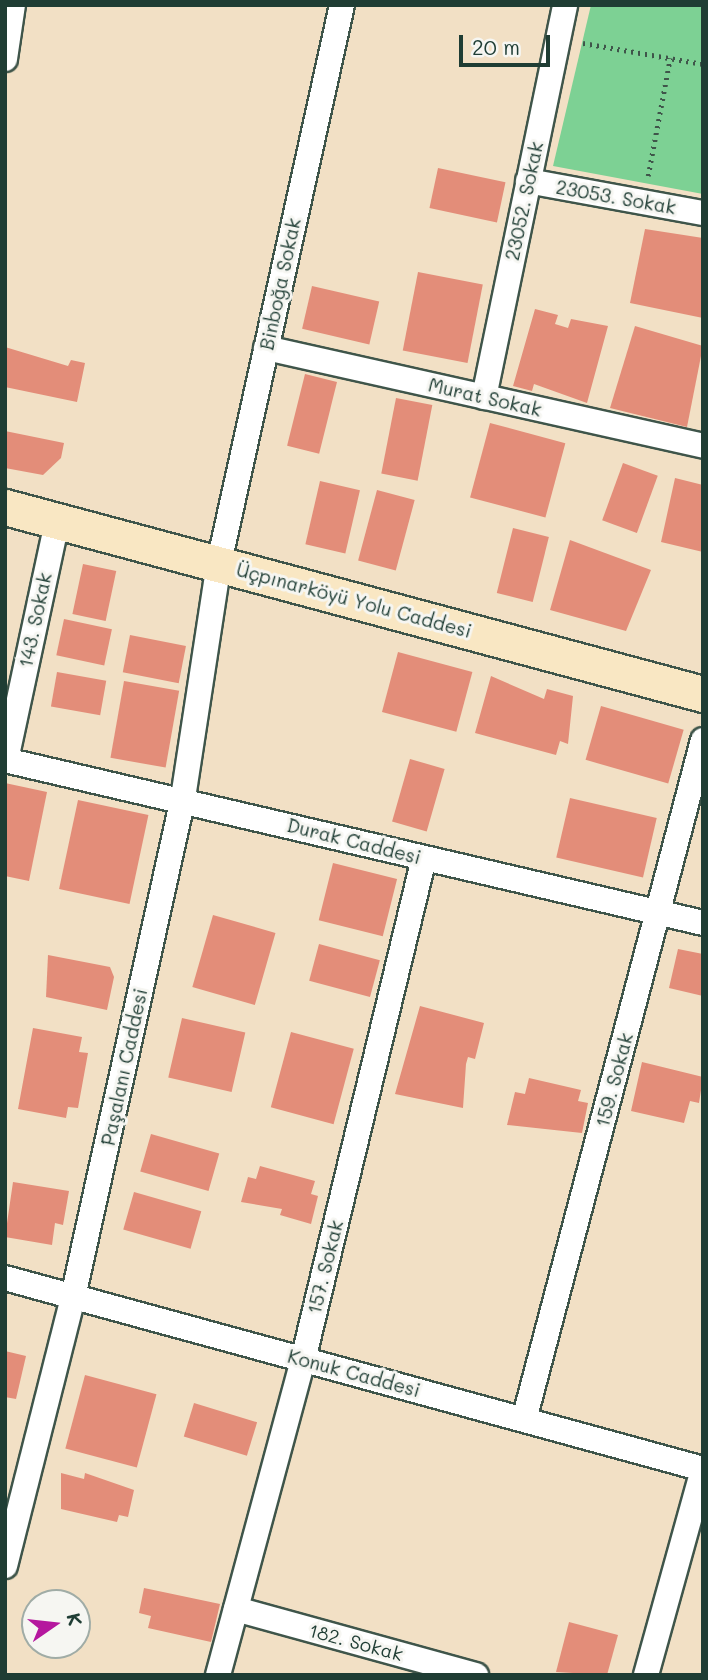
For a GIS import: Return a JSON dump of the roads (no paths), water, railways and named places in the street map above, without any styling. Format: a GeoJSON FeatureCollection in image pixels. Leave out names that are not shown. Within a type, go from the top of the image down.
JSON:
{"type":"FeatureCollection","features":[{"type":"Feature","properties":{"kind":"main road","name":"Üçpınarköyü Yolu Caddesi"},"geometry":{"type":"LineString","coordinates":[[5,507],[703,694]]}},
{"type":"Feature","properties":{"kind":"street"},"geometry":{"type":"LineString","coordinates":[[5,59],[13,5]]}},
{"type":"Feature","properties":{"kind":"street","name":"Binboğa Sokak"},"geometry":{"type":"LineString","coordinates":[[219,563],[342,5]]}},
{"type":"Feature","properties":{"kind":"street","name":"23052. Sokak"},"geometry":{"type":"LineString","coordinates":[[484,397],[565,5]]}},
{"type":"Feature","properties":{"kind":"street","name":"23053. Sokak"},"geometry":{"type":"LineString","coordinates":[[528,181],[703,214]]}},
{"type":"Feature","properties":{"kind":"street","name":"Murat Sokak"},"geometry":{"type":"LineString","coordinates":[[266,348],[703,446]]}},
{"type":"Feature","properties":{"kind":"street","name":"143. Sokak"},"geometry":{"type":"LineString","coordinates":[[6,760],[57,522]]}},
{"type":"Feature","properties":{"kind":"street","name":"Paşalanı Caddesi"},"geometry":{"type":"LineString","coordinates":[[5,1566],[73,1297],[183,798],[219,563]]}},
{"type":"Feature","properties":{"kind":"street","name":"159. Sokak"},"geometry":{"type":"LineString","coordinates":[[524,1420],[703,740]]}},
{"type":"Feature","properties":{"kind":"street","name":"Durak Caddesi"},"geometry":{"type":"LineString","coordinates":[[6,760],[183,798],[703,923]]}},
{"type":"Feature","properties":{"kind":"street","name":"157. Sokak"},"geometry":{"type":"LineString","coordinates":[[218,1675],[303,1360],[424,858]]}},
{"type":"Feature","properties":{"kind":"street","name":"Konuk Caddesi"},"geometry":{"type":"LineString","coordinates":[[5,1278],[703,1469]]}},
{"type":"Feature","properties":{"kind":"street"},"geometry":{"type":"LineString","coordinates":[[646,1675],[703,1469]]}},
{"type":"Feature","properties":{"kind":"street","name":"182. Sokak"},"geometry":{"type":"LineString","coordinates":[[236,1609],[476,1675]]}}]}
